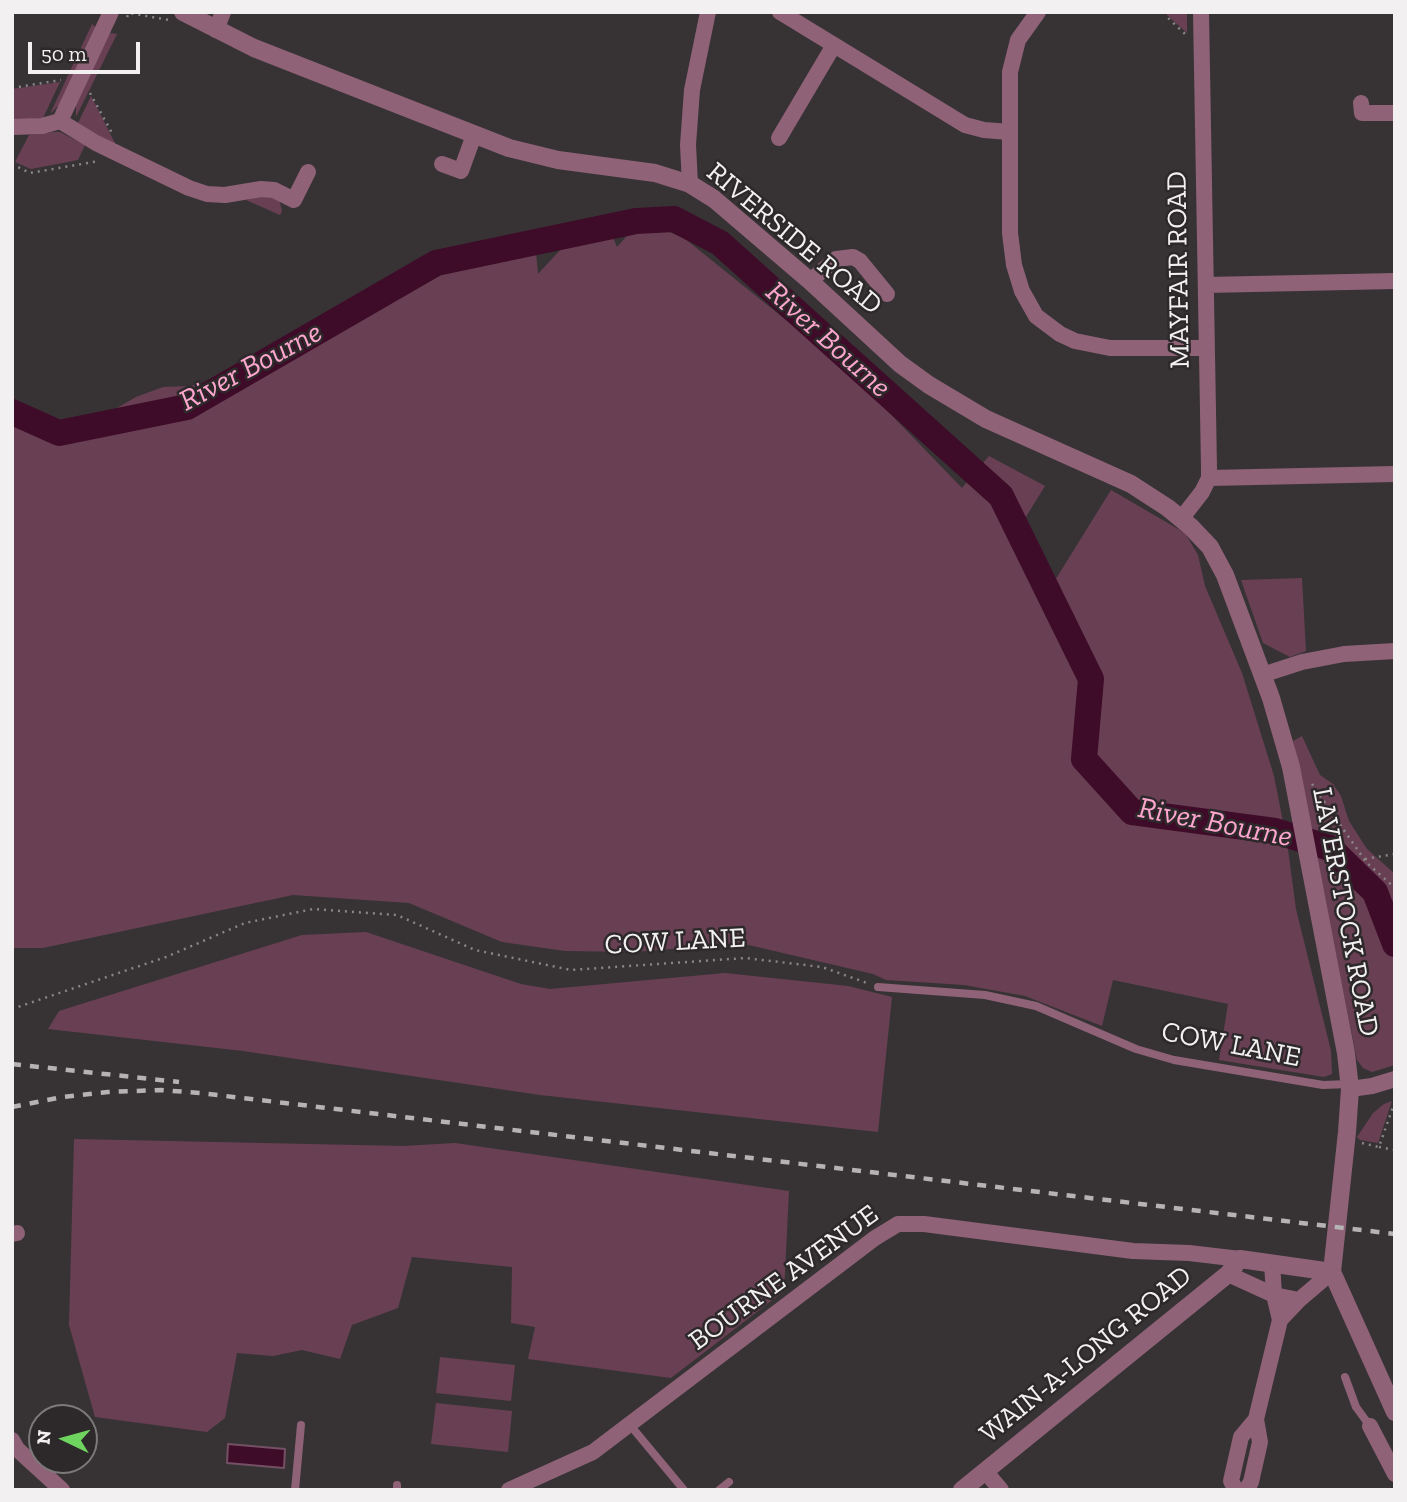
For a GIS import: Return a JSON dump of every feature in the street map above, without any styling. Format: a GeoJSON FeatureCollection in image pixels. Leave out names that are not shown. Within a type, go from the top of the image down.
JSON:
{"type":"FeatureCollection","features":[{"type":"Feature","properties":{"kind":"street"},"geometry":{"type":"LineString","coordinates":[[12,127],[41,127],[61,121],[111,12]]}},
{"type":"Feature","properties":{"kind":"street"},"geometry":{"type":"LineString","coordinates":[[216,30],[223,12]]}},
{"type":"Feature","properties":{"kind":"street"},"geometry":{"type":"LineString","coordinates":[[690,184],[688,145],[692,90],[708,12]]}},
{"type":"Feature","properties":{"kind":"street"},"geometry":{"type":"LineString","coordinates":[[780,12],[965,125],[1009,132]]}},
{"type":"Feature","properties":{"kind":"street"},"geometry":{"type":"LineString","coordinates":[[1038,12],[1018,40],[1010,72],[1010,233],[1014,265],[1022,291],[1036,316],[1060,334],[1091,345],[1206,348]]}},
{"type":"Feature","properties":{"kind":"street","name":"MAYFAIR ROAD"},"geometry":{"type":"LineString","coordinates":[[1201,12],[1209,478]]}},
{"type":"Feature","properties":{"kind":"street","name":"RIVERSIDE ROAD"},"geometry":{"type":"LineString","coordinates":[[179,17],[474,135],[541,157],[655,173],[690,184],[715,200],[810,281],[900,364],[929,385],[986,419],[1131,484],[1181,519]]}},
{"type":"Feature","properties":{"kind":"street"},"geometry":{"type":"LineString","coordinates":[[779,138],[834,46]]}},
{"type":"Feature","properties":{"kind":"street"},"geometry":{"type":"LineString","coordinates":[[1362,114],[1395,113]]}},
{"type":"Feature","properties":{"kind":"street"},"geometry":{"type":"LineString","coordinates":[[61,121],[79,134],[189,188],[207,194],[225,195],[261,189],[274,190],[294,200]]}},
{"type":"Feature","properties":{"kind":"street"},"geometry":{"type":"LineString","coordinates":[[442,164],[468,174],[474,135]]}},
{"type":"Feature","properties":{"kind":"street"},"geometry":{"type":"LineString","coordinates":[[287,215],[307,172]]}},
{"type":"Feature","properties":{"kind":"street"},"geometry":{"type":"LineString","coordinates":[[810,281],[836,259],[853,257],[860,261],[887,295]]}},
{"type":"Feature","properties":{"kind":"street"},"geometry":{"type":"LineString","coordinates":[[1206,285],[1395,281]]}},
{"type":"Feature","properties":{"kind":"street"},"geometry":{"type":"LineString","coordinates":[[1181,519],[1202,492],[1209,478],[1395,474]]}},
{"type":"Feature","properties":{"kind":"street","name":"LAVERSTOCK ROAD"},"geometry":{"type":"LineString","coordinates":[[1181,519],[1200,536],[1218,560],[1278,720],[1291,767],[1346,1053],[1349,1086],[1332,1272]]}},
{"type":"Feature","properties":{"kind":"street"},"geometry":{"type":"LineString","coordinates":[[1262,675],[1302,662],[1343,654],[1395,651]]}},
{"type":"Feature","properties":{"kind":"street"},"geometry":{"type":"LineString","coordinates":[[1349,1086],[1372,1086],[1395,1079]]}},
{"type":"Feature","properties":{"kind":"street","name":"BOURNE AVENUE"},"geometry":{"type":"LineString","coordinates":[[509,1490],[593,1452],[875,1238],[898,1224],[924,1224],[1133,1251],[1189,1253],[1332,1272]]}},
{"type":"Feature","properties":{"kind":"street","name":"WAIN-A-LONG ROAD"},"geometry":{"type":"LineString","coordinates":[[962,1490],[1228,1274],[1240,1259]]}},
{"type":"Feature","properties":{"kind":"street"},"geometry":{"type":"LineString","coordinates":[[1245,1490],[1251,1482],[1260,1442],[1256,1419],[1280,1320],[1274,1295],[1272,1263]]}},
{"type":"Feature","properties":{"kind":"street"},"geometry":{"type":"LineString","coordinates":[[1280,1320],[1332,1272],[1395,1412]]}},
{"type":"Feature","properties":{"kind":"street"},"geometry":{"type":"LineString","coordinates":[[1228,1274],[1274,1295],[1299,1300]]}},
{"type":"Feature","properties":{"kind":"street"},"geometry":{"type":"LineString","coordinates":[[1236,1490],[1231,1481],[1241,1437],[1256,1419]]}},
{"type":"Feature","properties":{"kind":"street"},"geometry":{"type":"LineString","coordinates":[[1370,1426],[1395,1474]]}},
{"type":"Feature","properties":{"kind":"street"},"geometry":{"type":"LineString","coordinates":[[12,1440],[17,1449],[62,1490]]}},
{"type":"Feature","properties":{"kind":"street"},"geometry":{"type":"LineString","coordinates":[[985,1471],[1001,1490]]}},
{"type":"Feature","properties":{"kind":"lane","name":"COW LANE"},"geometry":{"type":"LineString","coordinates":[[878,987],[985,995],[1036,1006],[1136,1049],[1174,1060],[1323,1085],[1349,1086]]}},
{"type":"Feature","properties":{"kind":"lane"},"geometry":{"type":"LineString","coordinates":[[1345,1377],[1356,1407],[1370,1426]]}},
{"type":"Feature","properties":{"kind":"lane"},"geometry":{"type":"LineString","coordinates":[[295,1490],[301,1425]]}},
{"type":"Feature","properties":{"kind":"lane"},"geometry":{"type":"LineString","coordinates":[[629,1425],[684,1490]]}},
{"type":"Feature","properties":{"kind":"lane"},"geometry":{"type":"LineString","coordinates":[[719,1490],[729,1482]]}},
{"type":"Feature","properties":{"kind":"path"},"geometry":{"type":"LineString","coordinates":[[1166,12],[1166,16],[1201,48]]}},
{"type":"Feature","properties":{"kind":"path"},"geometry":{"type":"LineString","coordinates":[[124,23],[129,13],[179,17]]}},
{"type":"Feature","properties":{"kind":"path"},"geometry":{"type":"LineString","coordinates":[[12,88],[64,80]]}},
{"type":"Feature","properties":{"kind":"path"},"geometry":{"type":"LineString","coordinates":[[12,164],[30,173],[108,160],[116,153],[119,145],[90,93]]}},
{"type":"Feature","properties":{"kind":"path"},"geometry":{"type":"LineString","coordinates":[[1291,767],[1305,773],[1364,859],[1395,888]]}},
{"type":"Feature","properties":{"kind":"path"},"geometry":{"type":"LineString","coordinates":[[1364,859],[1395,854]]}},
{"type":"Feature","properties":{"kind":"path","name":"COW LANE"},"geometry":{"type":"LineString","coordinates":[[12,1009],[166,957],[244,923],[313,909],[397,915],[475,950],[571,970],[745,958],[822,967],[878,987]]}},
{"type":"Feature","properties":{"kind":"path"},"geometry":{"type":"LineString","coordinates":[[1379,1147],[1395,1101]]}},
{"type":"Feature","properties":{"kind":"path"},"geometry":{"type":"LineString","coordinates":[[1346,1140],[1395,1150]]}},
{"type":"Feature","properties":{"kind":"shaded area"},"geometry":{"type":"Polygon","coordinates":[[[1167,12],[1187,12],[1187,33],[1167,15],[1167,12]]]}},
{"type":"Feature","properties":{"kind":"shaded area"},"geometry":{"type":"Polygon","coordinates":[[[92,24],[97,28],[62,102],[50,114],[92,24]]]}},
{"type":"Feature","properties":{"kind":"shaded area"},"geometry":{"type":"Polygon","coordinates":[[[109,33],[117,34],[76,117],[76,103],[109,33]]]}},
{"type":"Feature","properties":{"kind":"shaded area"},"geometry":{"type":"Polygon","coordinates":[[[60,82],[43,118],[12,121],[12,89],[60,82]]]}},
{"type":"Feature","properties":{"kind":"shaded area"},"geometry":{"type":"Polygon","coordinates":[[[91,96],[116,145],[116,146],[78,123],[91,96]]]}},
{"type":"Feature","properties":{"kind":"shaded area"},"geometry":{"type":"Polygon","coordinates":[[[60,132],[85,145],[78,160],[31,169],[15,162],[29,135],[60,132]]]}},
{"type":"Feature","properties":{"kind":"shaded area"},"geometry":{"type":"Polygon","coordinates":[[[263,195],[279,199],[282,211],[280,215],[246,200],[263,195]]]}},
{"type":"Feature","properties":{"kind":"shaded area"},"geometry":{"type":"Polygon","coordinates":[[[634,228],[664,230],[684,238],[848,370],[962,488],[989,456],[1045,486],[1024,520],[1054,582],[1111,490],[1185,533],[1198,555],[1205,586],[1242,673],[1274,776],[1296,909],[1331,1051],[1332,1074],[1324,1077],[1219,1060],[1228,1004],[1113,980],[1102,1026],[1025,996],[964,985],[886,980],[873,974],[740,943],[635,952],[565,951],[502,942],[409,903],[293,895],[43,948],[12,948],[12,406],[60,426],[103,416],[136,397],[163,387],[190,386],[221,380],[226,395],[441,275],[536,253],[538,274],[562,248],[611,233],[617,247],[634,228]]]}},
{"type":"Feature","properties":{"kind":"shaded area"},"geometry":{"type":"Polygon","coordinates":[[[1302,578],[1306,651],[1290,657],[1263,643],[1241,580],[1302,578]]]}},
{"type":"Feature","properties":{"kind":"shaded area"},"geometry":{"type":"Polygon","coordinates":[[[1302,736],[1320,775],[1333,784],[1341,796],[1349,821],[1367,849],[1395,874],[1395,1065],[1372,1072],[1363,1068],[1357,1060],[1293,741],[1302,736]]]}},
{"type":"Feature","properties":{"kind":"shaded area"},"geometry":{"type":"Polygon","coordinates":[[[366,932],[521,984],[550,989],[725,973],[848,986],[892,997],[878,1132],[540,1095],[243,1051],[48,1029],[59,1011],[302,935],[366,932]]]}},
{"type":"Feature","properties":{"kind":"shaded area"},"geometry":{"type":"Polygon","coordinates":[[[1392,1101],[1378,1143],[1360,1140],[1357,1137],[1373,1113],[1392,1101]]]}},
{"type":"Feature","properties":{"kind":"shaded area"},"geometry":{"type":"Polygon","coordinates":[[[74,1139],[403,1146],[455,1143],[789,1191],[784,1291],[671,1378],[528,1359],[535,1327],[511,1323],[512,1267],[412,1257],[398,1308],[352,1325],[340,1359],[302,1350],[273,1356],[237,1353],[225,1418],[207,1432],[98,1417],[98,1404],[91,1404],[69,1325],[74,1139]]]}},
{"type":"Feature","properties":{"kind":"shaded area"},"geometry":{"type":"Polygon","coordinates":[[[440,1357],[515,1365],[511,1401],[436,1393],[440,1357]]]}},
{"type":"Feature","properties":{"kind":"shaded area"},"geometry":{"type":"Polygon","coordinates":[[[436,1403],[512,1411],[508,1452],[431,1444],[436,1403]]]}},
{"type":"Feature","properties":{"kind":"shaded area"},"geometry":{"type":"Polygon","coordinates":[[[228,1444],[285,1449],[284,1468],[227,1463],[228,1444]]]}},
{"type":"Feature","properties":{"kind":"waterway","name":"River Bourne"},"geometry":{"type":"LineString","coordinates":[[12,412],[59,433],[187,407],[436,263],[636,221],[674,219],[720,243],[1001,496],[1091,679],[1084,759],[1132,812],[1275,831],[1330,848],[1375,892],[1395,944]]}},
{"type":"Feature","properties":{"kind":"railway"},"geometry":{"type":"LineString","coordinates":[[12,1064],[179,1082]]}},
{"type":"Feature","properties":{"kind":"railway"},"geometry":{"type":"LineString","coordinates":[[12,1107],[62,1097],[108,1092],[161,1090],[200,1093],[1395,1234]]}}]}
